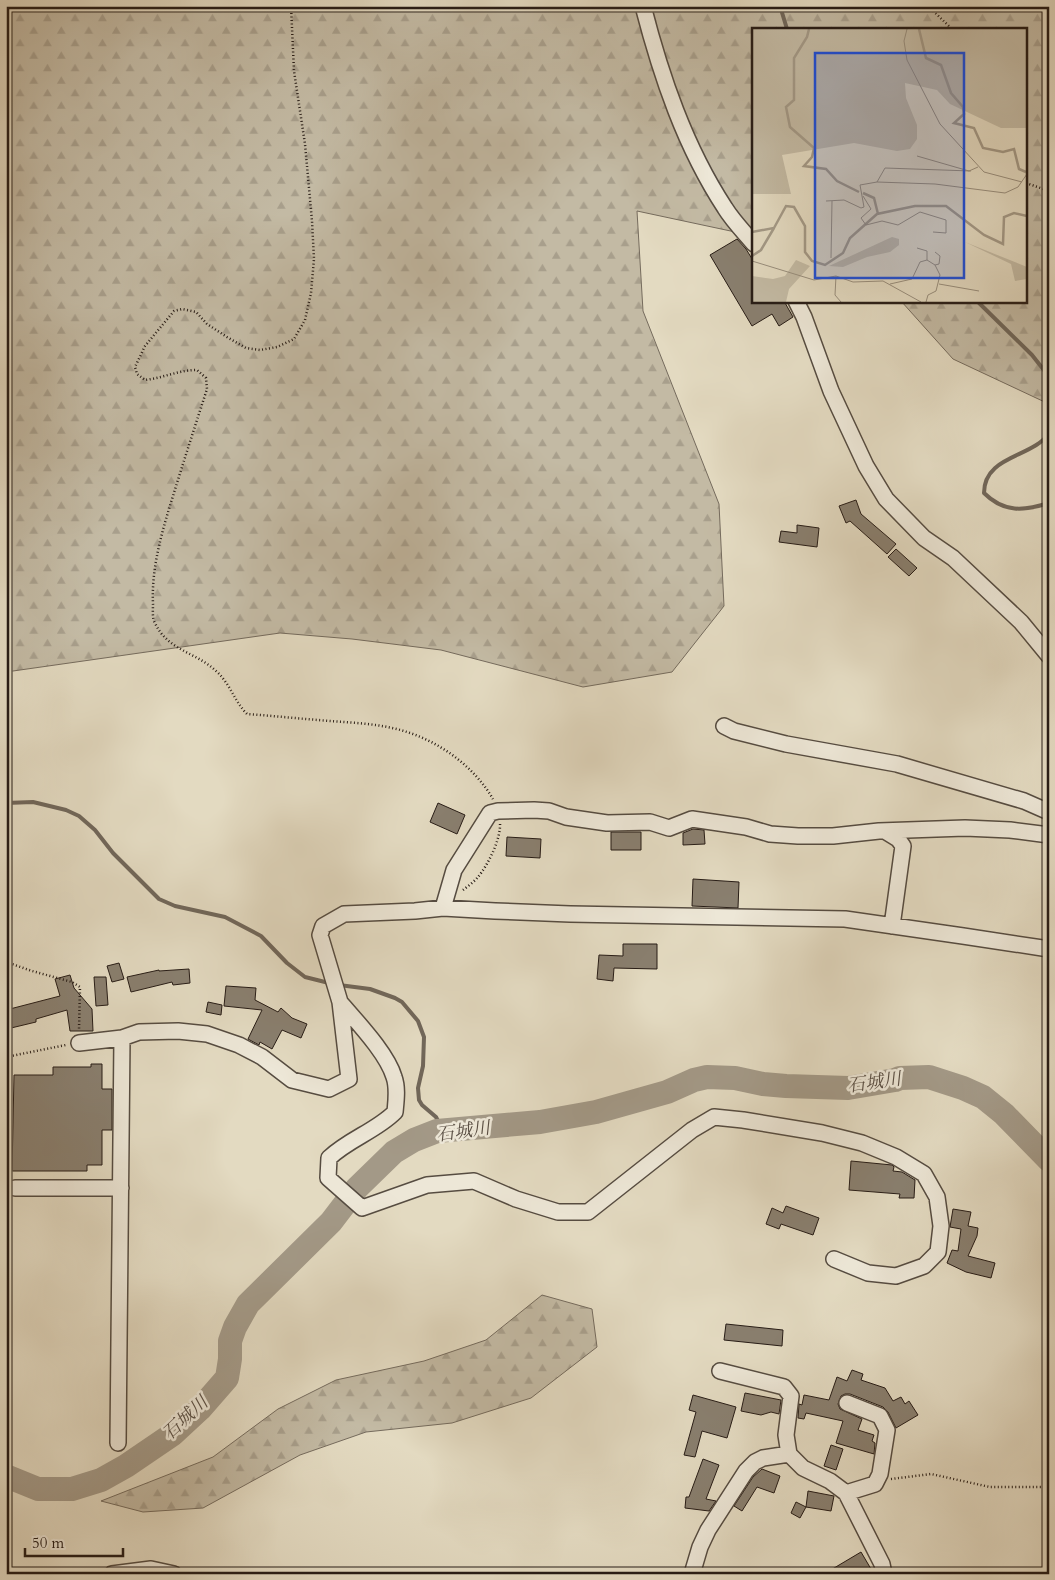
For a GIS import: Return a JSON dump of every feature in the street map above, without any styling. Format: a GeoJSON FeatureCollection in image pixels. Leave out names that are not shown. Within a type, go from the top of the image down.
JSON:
{"type":"FeatureCollection","features":[{"type":"Feature","properties":{"kind":"street"},"geometry":{"type":"LineString","coordinates":[[644,6],[654,48],[680,122],[706,176],[725,209],[752,242]]}},
{"type":"Feature","properties":{"kind":"street"},"geometry":{"type":"LineString","coordinates":[[796,302],[804,317],[831,391],[866,466],[886,499],[924,538],[953,558],[1021,622],[1049,656]]}},
{"type":"Feature","properties":{"kind":"street"},"geometry":{"type":"LineString","coordinates":[[724,726],[734,731],[786,744],[897,764],[1024,801],[1049,812]]}},
{"type":"Feature","properties":{"kind":"street"},"geometry":{"type":"LineString","coordinates":[[443,908],[454,870],[490,813],[498,811],[549,811],[566,817],[607,824],[650,822],[669,828],[692,818],[746,827],[770,834],[833,836],[885,831],[966,828],[1049,834]]}},
{"type":"Feature","properties":{"kind":"street"},"geometry":{"type":"LineString","coordinates":[[885,831],[898,839],[903,846],[892,926]]}},
{"type":"Feature","properties":{"kind":"street"},"geometry":{"type":"LineString","coordinates":[[79,1043],[122,1038],[139,1032],[178,1031],[220,1037],[239,1044],[262,1057],[292,1080],[329,1089],[349,1079],[340,1002],[320,935],[323,926],[344,914],[443,908],[552,913],[845,919],[1049,949]]}},
{"type":"Feature","properties":{"kind":"street"},"geometry":{"type":"LineString","coordinates":[[340,1002],[380,1050],[394,1077],[396,1095],[395,1112],[385,1122],[340,1148],[329,1158],[328,1178],[362,1208],[427,1185],[474,1181],[516,1199],[558,1212],[588,1212],[692,1130],[714,1117],[743,1120],[822,1133],[862,1143],[896,1157],[924,1174],[937,1197],[942,1226],[938,1252],[924,1266],[896,1276],[868,1273],[834,1259]]}},
{"type":"Feature","properties":{"kind":"street"},"geometry":{"type":"LineString","coordinates":[[118,1443],[122,1038]]}},
{"type":"Feature","properties":{"kind":"street"},"geometry":{"type":"LineString","coordinates":[[15,1188],[121,1188]]}},
{"type":"Feature","properties":{"kind":"street"},"geometry":{"type":"LineString","coordinates":[[720,1371],[784,1387],[792,1396],[786,1435],[790,1454],[803,1468],[830,1481],[846,1493],[882,1564],[884,1574]]}},
{"type":"Feature","properties":{"kind":"street"},"geometry":{"type":"LineString","coordinates":[[846,1493],[875,1484],[880,1474],[887,1430],[880,1416],[847,1403]]}},
{"type":"Feature","properties":{"kind":"street"},"geometry":{"type":"LineString","coordinates":[[692,1574],[700,1547],[708,1530],[746,1471],[755,1462],[763,1458],[790,1454]]}},
{"type":"Feature","properties":{"kind":"street"},"geometry":{"type":"LineString","coordinates":[[112,1574],[151,1571],[174,1574]]}},
{"type":"Feature","properties":{"kind":"path"},"geometry":{"type":"LineString","coordinates":[[291,6],[294,70],[305,144],[314,259],[311,293],[305,320],[294,339],[277,347],[260,350],[246,348],[207,324],[196,312],[182,308],[174,311],[144,346],[135,367],[137,374],[145,380],[160,378],[185,370],[197,370],[206,378],[207,389],[160,542],[152,587],[154,621],[162,634],[174,646],[216,671],[228,685],[238,705],[247,714],[354,723],[408,732],[445,750],[466,766],[489,792],[498,807],[500,831],[497,844],[478,877],[443,908]]}},
{"type":"Feature","properties":{"kind":"path"},"geometry":{"type":"LineString","coordinates":[[928,6],[951,28]]}},
{"type":"Feature","properties":{"kind":"path"},"geometry":{"type":"LineString","coordinates":[[1028,184],[1049,191]]}},
{"type":"Feature","properties":{"kind":"path"},"geometry":{"type":"LineString","coordinates":[[6,962],[72,982],[80,987],[79,1043],[6,1057]]}},
{"type":"Feature","properties":{"kind":"path"},"geometry":{"type":"LineString","coordinates":[[877,1479],[906,1478],[931,1474],[990,1487],[1049,1487]]}},
{"type":"Feature","properties":{"kind":"green space"},"geometry":{"type":"Polygon","coordinates":[[[6,6],[1049,6],[1049,404],[953,359],[902,302],[1028,302],[1028,28],[752,28],[752,236],[637,211],[643,311],[719,504],[724,606],[672,672],[583,687],[441,650],[352,639],[280,633],[6,672],[6,6]]]}},
{"type":"Feature","properties":{"kind":"green space"},"geometry":{"type":"Polygon","coordinates":[[[542,1295],[592,1309],[597,1347],[531,1398],[452,1423],[366,1432],[300,1455],[203,1508],[143,1512],[101,1501],[213,1457],[278,1409],[336,1380],[424,1361],[486,1340],[542,1295]]]}},
{"type":"Feature","properties":{"kind":"building"},"geometry":{"type":"Polygon","coordinates":[[[737,239],[752,259],[752,302],[785,302],[793,317],[779,326],[772,314],[752,326],[710,255],[737,239]]]}},
{"type":"Feature","properties":{"kind":"building"},"geometry":{"type":"Polygon","coordinates":[[[856,500],[861,514],[896,544],[887,554],[850,521],[846,523],[839,506],[856,500]]]}},
{"type":"Feature","properties":{"kind":"building"},"geometry":{"type":"Polygon","coordinates":[[[797,525],[819,528],[817,547],[779,542],[781,531],[797,533],[797,525]]]}},
{"type":"Feature","properties":{"kind":"building"},"geometry":{"type":"Polygon","coordinates":[[[896,549],[917,568],[909,576],[888,557],[896,549]]]}},
{"type":"Feature","properties":{"kind":"building"},"geometry":{"type":"Polygon","coordinates":[[[438,803],[465,815],[457,834],[430,822],[438,803]]]}},
{"type":"Feature","properties":{"kind":"building"},"geometry":{"type":"Polygon","coordinates":[[[693,829],[704,830],[705,844],[683,845],[683,833],[693,829]]]}},
{"type":"Feature","properties":{"kind":"building"},"geometry":{"type":"Polygon","coordinates":[[[611,832],[641,832],[641,850],[611,850],[611,832]]]}},
{"type":"Feature","properties":{"kind":"building"},"geometry":{"type":"Polygon","coordinates":[[[507,837],[541,839],[540,858],[506,856],[507,837]]]}},
{"type":"Feature","properties":{"kind":"building"},"geometry":{"type":"Polygon","coordinates":[[[693,879],[739,882],[738,908],[692,906],[693,879]]]}},
{"type":"Feature","properties":{"kind":"building"},"geometry":{"type":"Polygon","coordinates":[[[623,944],[657,944],[657,969],[614,968],[613,981],[597,979],[599,955],[623,956],[623,944]]]}},
{"type":"Feature","properties":{"kind":"building"},"geometry":{"type":"Polygon","coordinates":[[[119,963],[124,979],[112,982],[107,966],[119,963]]]}},
{"type":"Feature","properties":{"kind":"building"},"geometry":{"type":"Polygon","coordinates":[[[189,969],[190,983],[173,985],[172,982],[131,992],[127,977],[159,970],[189,969]]]}},
{"type":"Feature","properties":{"kind":"building"},"geometry":{"type":"Polygon","coordinates":[[[70,975],[74,988],[92,1009],[93,1031],[70,1031],[67,1010],[36,1019],[36,1022],[11,1028],[9,1020],[6,1020],[6,1010],[60,996],[55,979],[70,975]]]}},
{"type":"Feature","properties":{"kind":"building"},"geometry":{"type":"Polygon","coordinates":[[[94,977],[106,977],[108,1005],[96,1006],[94,977]]]}},
{"type":"Feature","properties":{"kind":"building"},"geometry":{"type":"Polygon","coordinates":[[[226,986],[256,988],[255,1000],[278,1012],[281,1008],[292,1018],[307,1024],[301,1038],[282,1030],[272,1049],[260,1042],[259,1045],[248,1039],[262,1010],[224,1006],[226,986]]]}},
{"type":"Feature","properties":{"kind":"building"},"geometry":{"type":"Polygon","coordinates":[[[208,1002],[222,1005],[221,1015],[206,1012],[208,1002]]]}},
{"type":"Feature","properties":{"kind":"building"},"geometry":{"type":"Polygon","coordinates":[[[91,1064],[102,1064],[102,1089],[112,1089],[112,1130],[102,1130],[102,1165],[87,1165],[87,1171],[12,1171],[14,1075],[53,1075],[53,1067],[91,1067],[91,1064]]]}},
{"type":"Feature","properties":{"kind":"building"},"geometry":{"type":"Polygon","coordinates":[[[851,1161],[892,1165],[894,1167],[893,1171],[902,1172],[915,1180],[914,1198],[899,1198],[900,1194],[849,1190],[851,1161]]]}},
{"type":"Feature","properties":{"kind":"building"},"geometry":{"type":"Polygon","coordinates":[[[786,1206],[819,1218],[813,1235],[781,1224],[779,1229],[766,1224],[772,1208],[783,1213],[786,1206]]]}},
{"type":"Feature","properties":{"kind":"building"},"geometry":{"type":"Polygon","coordinates":[[[953,1209],[971,1212],[968,1226],[978,1228],[977,1236],[968,1256],[995,1263],[991,1278],[966,1272],[947,1263],[952,1250],[958,1251],[961,1229],[950,1227],[953,1209]]]}},
{"type":"Feature","properties":{"kind":"building"},"geometry":{"type":"Polygon","coordinates":[[[726,1324],[783,1330],[782,1346],[724,1340],[726,1324]]]}},
{"type":"Feature","properties":{"kind":"building"},"geometry":{"type":"Polygon","coordinates":[[[852,1370],[863,1374],[861,1380],[885,1388],[893,1401],[901,1397],[905,1404],[909,1401],[918,1415],[896,1428],[888,1412],[883,1407],[850,1394],[841,1396],[838,1404],[840,1409],[862,1419],[858,1430],[874,1435],[872,1441],[875,1443],[874,1454],[836,1443],[843,1421],[806,1413],[804,1419],[798,1418],[799,1404],[802,1405],[804,1395],[829,1400],[837,1377],[847,1381],[852,1370]]]}},
{"type":"Feature","properties":{"kind":"building"},"geometry":{"type":"Polygon","coordinates":[[[745,1393],[781,1400],[779,1414],[771,1412],[761,1415],[741,1411],[745,1393]]]}},
{"type":"Feature","properties":{"kind":"building"},"geometry":{"type":"Polygon","coordinates":[[[693,1395],[736,1407],[727,1438],[702,1431],[695,1457],[684,1455],[696,1412],[689,1410],[693,1395]]]}},
{"type":"Feature","properties":{"kind":"building"},"geometry":{"type":"Polygon","coordinates":[[[831,1445],[843,1449],[836,1470],[824,1466],[831,1445]]]}},
{"type":"Feature","properties":{"kind":"building"},"geometry":{"type":"Polygon","coordinates":[[[703,1459],[719,1465],[706,1499],[716,1501],[709,1511],[685,1508],[686,1497],[689,1497],[703,1459]]]}},
{"type":"Feature","properties":{"kind":"building"},"geometry":{"type":"Polygon","coordinates":[[[762,1469],[780,1476],[774,1493],[757,1487],[742,1511],[734,1506],[753,1477],[762,1469]]]}},
{"type":"Feature","properties":{"kind":"building"},"geometry":{"type":"Polygon","coordinates":[[[808,1491],[834,1496],[831,1511],[806,1507],[808,1491]]]}},
{"type":"Feature","properties":{"kind":"building"},"geometry":{"type":"Polygon","coordinates":[[[796,1502],[806,1507],[800,1518],[791,1513],[796,1502]]]}},
{"type":"Feature","properties":{"kind":"building"},"geometry":{"type":"Polygon","coordinates":[[[861,1552],[871,1569],[863,1574],[824,1574],[861,1552]]]}},
{"type":"Feature","properties":{"kind":"waterway"},"geometry":{"type":"LineString","coordinates":[[780,6],[787,28]]}},
{"type":"Feature","properties":{"kind":"waterway"},"geometry":{"type":"LineString","coordinates":[[978,302],[1032,355],[1049,378]]}},
{"type":"Feature","properties":{"kind":"waterway"},"geometry":{"type":"LineString","coordinates":[[1049,433],[1032,448],[1010,458],[992,471],[986,481],[984,493],[999,504],[1007,507],[1023,509],[1049,503]]}},
{"type":"Feature","properties":{"kind":"waterway"},"geometry":{"type":"LineString","coordinates":[[6,803],[33,802],[66,810],[79,816],[95,830],[113,853],[159,899],[175,906],[225,917],[261,936],[287,963],[305,977],[329,983]]}},
{"type":"Feature","properties":{"kind":"waterway"},"geometry":{"type":"LineString","coordinates":[[339,985],[370,989],[395,998],[402,1002],[418,1021],[424,1037],[423,1066],[418,1088],[419,1100],[436,1117],[443,1131]]}},
{"type":"Feature","properties":{"kind":"waterway","name":"石城川"},"geometry":{"type":"LineString","coordinates":[[6,1476],[38,1489],[72,1489],[101,1480],[126,1466],[173,1434],[200,1409],[227,1378],[230,1341],[235,1327],[248,1304],[331,1222],[357,1188],[394,1152],[414,1140],[437,1131],[540,1122],[596,1112],[667,1092],[694,1080],[707,1077],[735,1078],[763,1084],[786,1086],[848,1088],[900,1078],[929,1077],[983,1097],[1004,1114],[1049,1160]]}}]}
